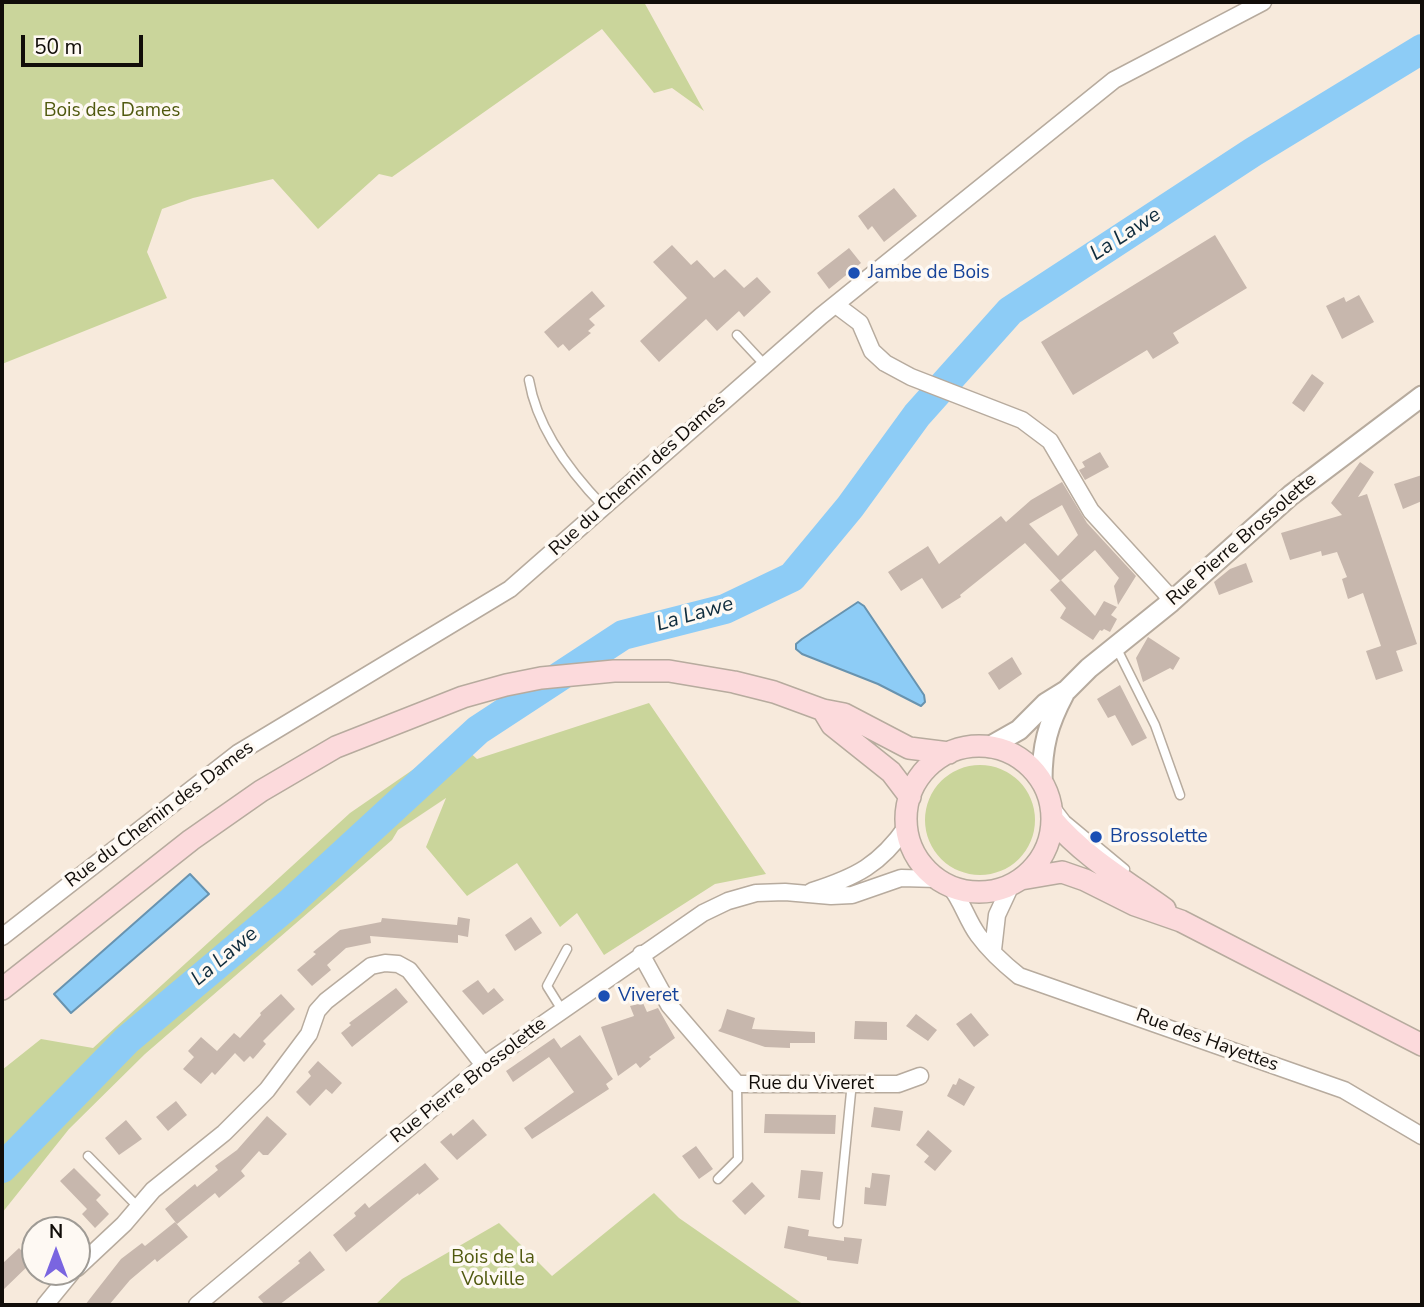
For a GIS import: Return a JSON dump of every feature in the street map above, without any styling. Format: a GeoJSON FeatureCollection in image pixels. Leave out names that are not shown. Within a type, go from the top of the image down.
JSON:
{"type":"FeatureCollection","features":[{"type":"Feature","properties":{"kind":"main road"},"geometry":{"type":"LineString","coordinates":[[2,989],[191,840],[261,791],[336,747],[463,697],[541,678],[614,671],[669,671],[734,682],[788,696],[822,710],[844,714],[909,748],[949,753],[969,747],[1002,750],[1024,762],[1048,800],[1061,829],[1106,868],[1181,920],[1422,1045]]}},
{"type":"Feature","properties":{"kind":"main road"},"geometry":{"type":"LineString","coordinates":[[822,710],[832,725],[891,772],[908,809],[909,839],[920,861],[944,882],[965,890],[981,892],[1062,872],[1085,880],[1135,905],[1181,920]]}},
{"type":"Feature","properties":{"kind":"main road"},"geometry":{"type":"LineString","coordinates":[[908,809],[925,771],[949,753]]}},
{"type":"Feature","properties":{"kind":"main road"},"geometry":{"type":"LineString","coordinates":[[1016,882],[1034,867],[1044,853],[1050,836],[1048,800]]}},
{"type":"Feature","properties":{"kind":"street","name":"Rue du Chemin des Dames"},"geometry":{"type":"LineString","coordinates":[[2,937],[239,753],[510,589],[764,364],[1114,80],[1263,2]]}},
{"type":"Feature","properties":{"kind":"street"},"geometry":{"type":"LineString","coordinates":[[836,305],[860,323],[872,351],[885,363],[911,377],[1022,419],[1050,441],[1091,511],[1165,592],[1171,603]]}},
{"type":"Feature","properties":{"kind":"street","name":"Rue Pierre Brossolette"},"geometry":{"type":"LineString","coordinates":[[989,747],[1010,737],[1046,703],[1067,690],[1171,603],[1291,495],[1422,396]]}},
{"type":"Feature","properties":{"kind":"street","name":"Rue Pierre Brossolette"},"geometry":{"type":"LineString","coordinates":[[1048,800],[1044,742],[1055,710],[1067,690]]}},
{"type":"Feature","properties":{"kind":"street","name":"Rue Pierre Brossolette"},"geometry":{"type":"LineString","coordinates":[[806,893],[845,881],[867,870],[887,853],[908,809]]}},
{"type":"Feature","properties":{"kind":"street","name":"Rue Pierre Brossolette"},"geometry":{"type":"LineString","coordinates":[[197,1305],[484,1065],[641,954],[703,914],[727,901],[756,893],[852,895],[901,878],[944,882]]}},
{"type":"Feature","properties":{"kind":"street","name":"Rue des Hayettes"},"geometry":{"type":"LineString","coordinates":[[944,882],[961,899],[978,935],[1001,962],[1019,976],[1344,1090],[1422,1136]]}},
{"type":"Feature","properties":{"kind":"street"},"geometry":{"type":"LineString","coordinates":[[993,950],[997,915],[1016,882]]}},
{"type":"Feature","properties":{"kind":"street","name":"Rue du Viveret"},"geometry":{"type":"LineString","coordinates":[[641,954],[669,1005],[737,1084],[898,1084],[920,1076]]}},
{"type":"Feature","properties":{"kind":"street"},"geometry":{"type":"LineString","coordinates":[[91,1255],[124,1224],[153,1190],[224,1132],[267,1090],[309,1034],[317,1012],[326,1001],[371,966],[398,964],[409,971],[484,1065]]}},
{"type":"Feature","properties":{"kind":"street"},"geometry":{"type":"LineString","coordinates":[[46,1305],[61,1286]]}},
{"type":"Feature","properties":{"kind":"lane"},"geometry":{"type":"LineString","coordinates":[[737,335],[764,364]]}},
{"type":"Feature","properties":{"kind":"lane"},"geometry":{"type":"LineString","coordinates":[[529,380],[532,399],[547,431],[582,483],[604,508]]}},
{"type":"Feature","properties":{"kind":"lane"},"geometry":{"type":"LineString","coordinates":[[1116,647],[1155,724],[1180,795]]}},
{"type":"Feature","properties":{"kind":"lane"},"geometry":{"type":"LineString","coordinates":[[788,696],[886,777],[908,809]]}},
{"type":"Feature","properties":{"kind":"lane"},"geometry":{"type":"LineString","coordinates":[[562,1010],[547,986],[567,949]]}},
{"type":"Feature","properties":{"kind":"lane"},"geometry":{"type":"LineString","coordinates":[[838,1223],[852,1082]]}},
{"type":"Feature","properties":{"kind":"lane"},"geometry":{"type":"LineString","coordinates":[[718,1180],[738,1158],[737,1084]]}},
{"type":"Feature","properties":{"kind":"lane"},"geometry":{"type":"LineString","coordinates":[[88,1156],[138,1207]]}},
{"type":"Feature","properties":{"kind":"green space","name":"Bois des Dames"},"geometry":{"type":"Polygon","coordinates":[[[2,2],[644,2],[704,111],[672,88],[654,93],[602,29],[392,177],[379,174],[318,229],[273,179],[193,198],[162,209],[147,252],[167,298],[2,364],[2,2]]]}},
{"type":"Feature","properties":{"kind":"green space"},"geometry":{"type":"Polygon","coordinates":[[[649,703],[766,874],[715,884],[604,955],[577,913],[560,927],[517,863],[467,896],[426,847],[446,798],[398,830],[392,840],[145,1054],[69,1129],[2,1213],[2,1070],[41,1039],[93,1048],[350,813],[456,740],[477,759],[649,703]]]}},
{"type":"Feature","properties":{"kind":"green space"},"geometry":{"type":"Polygon","coordinates":[[[980,765],[1001,769],[1019,781],[1031,799],[1035,820],[1031,841],[1019,859],[1001,871],[980,875],[959,871],[941,859],[929,841],[925,820],[929,799],[941,781],[959,769],[980,765]]]}},
{"type":"Feature","properties":{"kind":"green space","name":"Bois de la Volville"},"geometry":{"type":"Polygon","coordinates":[[[654,1193],[679,1218],[804,1305],[375,1305],[402,1279],[499,1223],[552,1276],[654,1193]]]}},
{"type":"Feature","properties":{"kind":"water"},"geometry":{"type":"Polygon","coordinates":[[[858,602],[864,606],[924,695],[925,702],[921,706],[878,684],[802,654],[796,649],[796,644],[802,639],[858,602]]]}},
{"type":"Feature","properties":{"kind":"water"},"geometry":{"type":"Polygon","coordinates":[[[190,874],[209,894],[71,1013],[54,994],[190,874]]]}},
{"type":"Feature","properties":{"kind":"building"},"geometry":{"type":"Polygon","coordinates":[[[894,188],[917,216],[884,242],[872,226],[868,230],[858,216],[894,188]]]}},
{"type":"Feature","properties":{"kind":"building"},"geometry":{"type":"Polygon","coordinates":[[[1215,235],[1247,288],[1173,333],[1179,343],[1153,359],[1147,350],[1073,395],[1041,342],[1215,235]]]}},
{"type":"Feature","properties":{"kind":"building"},"geometry":{"type":"Polygon","coordinates":[[[672,245],[691,265],[697,260],[714,278],[725,269],[744,288],[757,277],[771,292],[744,317],[739,311],[717,331],[706,319],[659,362],[640,341],[687,298],[653,262],[672,245]]]}},
{"type":"Feature","properties":{"kind":"building"},"geometry":{"type":"Polygon","coordinates":[[[849,248],[861,263],[829,289],[817,273],[849,248]]]}},
{"type":"Feature","properties":{"kind":"building"},"geometry":{"type":"Polygon","coordinates":[[[592,291],[605,306],[589,319],[595,325],[588,331],[591,333],[569,351],[563,344],[558,348],[544,332],[592,291]]]}},
{"type":"Feature","properties":{"kind":"building"},"geometry":{"type":"Polygon","coordinates":[[[1359,295],[1374,322],[1342,339],[1326,306],[1344,297],[1346,302],[1359,295]]]}},
{"type":"Feature","properties":{"kind":"building"},"geometry":{"type":"Polygon","coordinates":[[[1312,374],[1324,383],[1304,412],[1292,403],[1312,374]]]}},
{"type":"Feature","properties":{"kind":"building"},"geometry":{"type":"Polygon","coordinates":[[[1100,452],[1109,467],[1085,480],[1079,470],[1085,467],[1082,462],[1100,452]]]}},
{"type":"Feature","properties":{"kind":"building"},"geometry":{"type":"Polygon","coordinates":[[[1360,462],[1374,472],[1358,497],[1367,494],[1417,644],[1396,651],[1403,671],[1376,680],[1366,651],[1381,646],[1363,593],[1348,599],[1342,579],[1347,577],[1337,552],[1322,556],[1321,551],[1290,560],[1281,533],[1342,515],[1331,503],[1360,462]]]}},
{"type":"Feature","properties":{"kind":"building"},"geometry":{"type":"Polygon","coordinates":[[[1422,475],[1422,501],[1403,509],[1394,484],[1422,475]]]}},
{"type":"Feature","properties":{"kind":"building"},"geometry":{"type":"Polygon","coordinates":[[[1062,482],[1087,523],[1136,576],[1118,605],[1114,586],[1119,578],[1095,550],[1060,581],[1025,543],[960,595],[961,597],[942,609],[922,578],[901,591],[888,572],[928,546],[939,564],[1001,516],[1006,522],[1031,500],[1062,482]],[[1062,505],[1029,524],[1058,556],[1078,535],[1062,505]]]}},
{"type":"Feature","properties":{"kind":"building"},"geometry":{"type":"Polygon","coordinates":[[[1246,563],[1253,582],[1219,595],[1214,582],[1230,569],[1246,563]]]}},
{"type":"Feature","properties":{"kind":"building"},"geometry":{"type":"Polygon","coordinates":[[[1061,580],[1095,616],[1104,601],[1117,607],[1111,615],[1117,619],[1110,632],[1100,630],[1093,640],[1060,618],[1066,608],[1050,590],[1061,580]]]}},
{"type":"Feature","properties":{"kind":"building"},"geometry":{"type":"Polygon","coordinates":[[[1148,637],[1180,658],[1173,670],[1170,668],[1143,682],[1136,658],[1148,637]]]}},
{"type":"Feature","properties":{"kind":"building"},"geometry":{"type":"Polygon","coordinates":[[[1012,657],[1022,674],[999,690],[988,673],[1012,657]]]}},
{"type":"Feature","properties":{"kind":"building"},"geometry":{"type":"Polygon","coordinates":[[[1120,685],[1147,738],[1132,746],[1115,715],[1108,718],[1097,699],[1120,685]]]}},
{"type":"Feature","properties":{"kind":"building"},"geometry":{"type":"Polygon","coordinates":[[[458,917],[470,919],[468,937],[458,935],[458,943],[370,936],[371,943],[346,948],[327,965],[331,970],[312,986],[297,970],[316,954],[313,952],[340,930],[381,922],[382,918],[457,925],[458,917]]]}},
{"type":"Feature","properties":{"kind":"building"},"geometry":{"type":"Polygon","coordinates":[[[531,917],[542,933],[515,951],[505,935],[531,917]]]}},
{"type":"Feature","properties":{"kind":"building"},"geometry":{"type":"Polygon","coordinates":[[[478,980],[488,993],[494,988],[504,1000],[483,1015],[462,991],[478,980]]]}},
{"type":"Feature","properties":{"kind":"building"},"geometry":{"type":"Polygon","coordinates":[[[396,988],[408,1002],[352,1047],[341,1033],[351,1025],[349,1023],[396,988]]]}},
{"type":"Feature","properties":{"kind":"building"},"geometry":{"type":"Polygon","coordinates":[[[281,994],[295,1009],[263,1041],[266,1044],[253,1059],[250,1056],[244,1062],[235,1053],[215,1075],[212,1072],[201,1084],[183,1069],[194,1057],[188,1051],[201,1037],[217,1051],[234,1033],[240,1038],[260,1013],[281,994]]]}},
{"type":"Feature","properties":{"kind":"building"},"geometry":{"type":"Polygon","coordinates":[[[643,1003],[647,1012],[658,1008],[675,1038],[649,1057],[651,1059],[640,1068],[636,1063],[618,1076],[601,1027],[634,1016],[630,1006],[643,1003]]]}},
{"type":"Feature","properties":{"kind":"building"},"geometry":{"type":"Polygon","coordinates":[[[727,1009],[755,1018],[752,1029],[815,1032],[815,1043],[790,1043],[790,1048],[765,1047],[718,1031],[727,1009]]]}},
{"type":"Feature","properties":{"kind":"building"},"geometry":{"type":"Polygon","coordinates":[[[971,1013],[989,1035],[974,1047],[956,1024],[971,1013]]]}},
{"type":"Feature","properties":{"kind":"building"},"geometry":{"type":"Polygon","coordinates":[[[916,1014],[937,1030],[928,1041],[906,1026],[916,1014]]]}},
{"type":"Feature","properties":{"kind":"building"},"geometry":{"type":"Polygon","coordinates":[[[855,1021],[887,1022],[887,1040],[854,1039],[855,1021]]]}},
{"type":"Feature","properties":{"kind":"building"},"geometry":{"type":"Polygon","coordinates":[[[580,1035],[613,1079],[606,1084],[609,1089],[532,1139],[524,1128],[574,1092],[549,1057],[513,1082],[506,1071],[554,1038],[561,1048],[580,1035]]]}},
{"type":"Feature","properties":{"kind":"building"},"geometry":{"type":"Polygon","coordinates":[[[318,1061],[342,1083],[332,1094],[326,1089],[310,1106],[296,1092],[311,1076],[308,1072],[318,1061]]]}},
{"type":"Feature","properties":{"kind":"building"},"geometry":{"type":"Polygon","coordinates":[[[959,1078],[975,1087],[964,1106],[947,1096],[959,1078]]]}},
{"type":"Feature","properties":{"kind":"building"},"geometry":{"type":"Polygon","coordinates":[[[176,1101],[187,1115],[168,1131],[156,1117],[176,1101]]]}},
{"type":"Feature","properties":{"kind":"building"},"geometry":{"type":"Polygon","coordinates":[[[874,1107],[903,1111],[900,1131],[871,1127],[874,1107]]]}},
{"type":"Feature","properties":{"kind":"building"},"geometry":{"type":"Polygon","coordinates":[[[765,1114],[836,1115],[835,1134],[764,1133],[765,1114]]]}},
{"type":"Feature","properties":{"kind":"building"},"geometry":{"type":"Polygon","coordinates":[[[267,1116],[287,1134],[268,1155],[259,1151],[241,1171],[245,1176],[219,1198],[215,1193],[177,1224],[165,1209],[195,1184],[197,1187],[218,1170],[215,1166],[237,1150],[267,1116]]]}},
{"type":"Feature","properties":{"kind":"building"},"geometry":{"type":"Polygon","coordinates":[[[473,1119],[487,1135],[457,1160],[440,1142],[451,1133],[453,1136],[473,1119]]]}},
{"type":"Feature","properties":{"kind":"building"},"geometry":{"type":"Polygon","coordinates":[[[126,1120],[142,1139],[119,1155],[105,1138],[126,1120]]]}},
{"type":"Feature","properties":{"kind":"building"},"geometry":{"type":"Polygon","coordinates":[[[928,1130],[952,1151],[935,1171],[924,1162],[929,1156],[916,1145],[928,1130]]]}},
{"type":"Feature","properties":{"kind":"building"},"geometry":{"type":"Polygon","coordinates":[[[696,1146],[713,1169],[699,1179],[682,1156],[696,1146]]]}},
{"type":"Feature","properties":{"kind":"building"},"geometry":{"type":"Polygon","coordinates":[[[425,1163],[439,1179],[346,1252],[333,1235],[356,1216],[354,1213],[365,1203],[369,1208],[425,1163]]]}},
{"type":"Feature","properties":{"kind":"building"},"geometry":{"type":"Polygon","coordinates":[[[74,1168],[101,1195],[96,1200],[109,1214],[95,1228],[91,1224],[91,1216],[82,1214],[87,1209],[60,1181],[74,1168]]]}},
{"type":"Feature","properties":{"kind":"building"},"geometry":{"type":"Polygon","coordinates":[[[801,1170],[823,1172],[820,1200],[798,1198],[801,1170]]]}},
{"type":"Feature","properties":{"kind":"building"},"geometry":{"type":"Polygon","coordinates":[[[872,1173],[890,1175],[886,1206],[864,1204],[865,1187],[870,1188],[872,1173]]]}},
{"type":"Feature","properties":{"kind":"building"},"geometry":{"type":"Polygon","coordinates":[[[752,1182],[765,1196],[745,1215],[732,1201],[752,1182]]]}},
{"type":"Feature","properties":{"kind":"building"},"geometry":{"type":"Polygon","coordinates":[[[175,1222],[188,1237],[130,1280],[109,1305],[85,1305],[121,1259],[142,1243],[145,1246],[175,1222]]]}},
{"type":"Feature","properties":{"kind":"building"},"geometry":{"type":"Polygon","coordinates":[[[788,1226],[809,1230],[808,1236],[844,1241],[844,1237],[862,1239],[858,1264],[827,1260],[827,1257],[784,1248],[788,1226]]]}},
{"type":"Feature","properties":{"kind":"building"},"geometry":{"type":"Polygon","coordinates":[[[19,1248],[21,1250],[21,1273],[2,1291],[2,1264],[19,1248]]]}},
{"type":"Feature","properties":{"kind":"building"},"geometry":{"type":"Polygon","coordinates":[[[310,1251],[325,1270],[279,1305],[265,1305],[258,1297],[300,1263],[298,1261],[310,1251]]]}},
{"type":"Feature","properties":{"kind":"waterway","name":"La Lawe"},"geometry":{"type":"LineString","coordinates":[[2,1168],[127,1040],[289,904],[478,730],[623,635],[725,609],[792,577],[850,507],[917,415],[1010,311],[1253,152],[1422,49]]}},
{"type":"Feature","properties":{"kind":"place","name":"Jambe de Bois"},"geometry":{"type":"Point","coordinates":[854,273]}},
{"type":"Feature","properties":{"kind":"place","name":"Brossolette"},"geometry":{"type":"Point","coordinates":[1096,837]}},
{"type":"Feature","properties":{"kind":"place","name":"Viveret"},"geometry":{"type":"Point","coordinates":[604,996]}}]}
